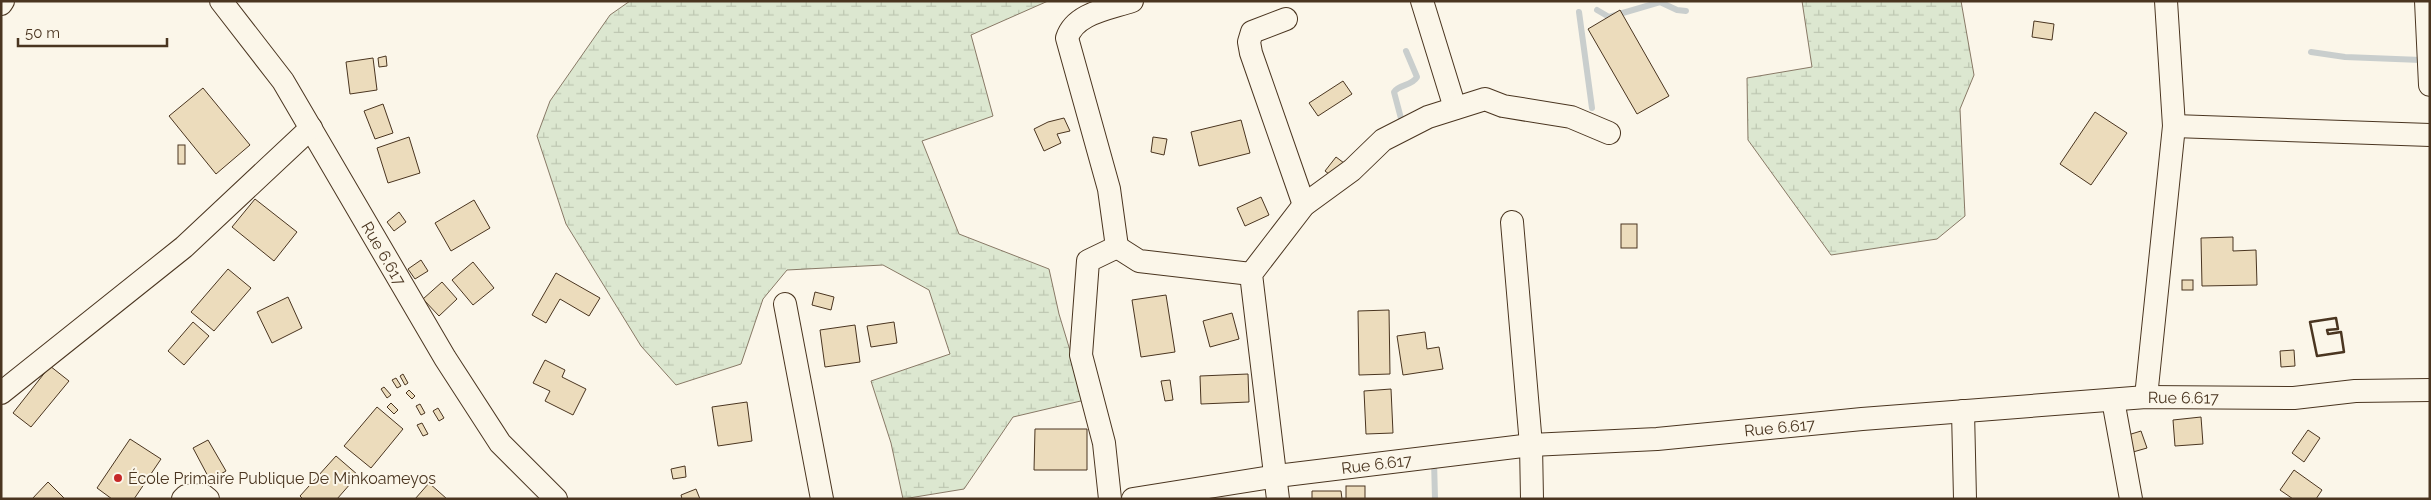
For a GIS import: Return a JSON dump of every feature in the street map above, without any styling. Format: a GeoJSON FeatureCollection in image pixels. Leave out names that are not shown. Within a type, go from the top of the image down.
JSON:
{"type":"FeatureCollection","features":[{"type":"Feature","properties":{"kind":"street"},"geometry":{"type":"LineString","coordinates":[[1132,1],[1081,19],[1070,29],[1067,38],[1109,189],[1117,246],[1139,261],[1251,274]]}},
{"type":"Feature","properties":{"kind":"street"},"geometry":{"type":"LineString","coordinates":[[1422,1],[1455,108]]}},
{"type":"Feature","properties":{"kind":"street"},"geometry":{"type":"LineString","coordinates":[[2146,398],[2174,126],[2166,1]]}},
{"type":"Feature","properties":{"kind":"street"},"geometry":{"type":"LineString","coordinates":[[2426,1],[2430,85]]}},
{"type":"Feature","properties":{"kind":"street","name":"Rue 6.617"},"geometry":{"type":"LineString","coordinates":[[232,5],[311,128],[445,358],[500,443],[556,499]]}},
{"type":"Feature","properties":{"kind":"street"},"geometry":{"type":"LineString","coordinates":[[1286,19],[1252,32],[1249,42],[1254,62],[1304,205]]}},
{"type":"Feature","properties":{"kind":"street"},"geometry":{"type":"LineString","coordinates":[[1278,499],[1277,476],[1251,274],[1304,205],[1352,170],[1383,140],[1428,117],[1485,98],[1504,106],[1571,117],[1609,133]]}},
{"type":"Feature","properties":{"kind":"street"},"geometry":{"type":"LineString","coordinates":[[2174,126],[2430,135]]}},
{"type":"Feature","properties":{"kind":"street"},"geometry":{"type":"LineString","coordinates":[[1,393],[184,247],[311,128]]}},
{"type":"Feature","properties":{"kind":"street"},"geometry":{"type":"LineString","coordinates":[[1512,222],[1531,445],[1532,499]]}},
{"type":"Feature","properties":{"kind":"street"},"geometry":{"type":"LineString","coordinates":[[1110,499],[1104,444],[1081,355],[1088,261],[1117,246]]}},
{"type":"Feature","properties":{"kind":"street"},"geometry":{"type":"LineString","coordinates":[[785,304],[822,499]]}},
{"type":"Feature","properties":{"kind":"street","name":"Rue 6.617"},"geometry":{"type":"LineString","coordinates":[[1133,499],[1277,476],[1531,445],[1657,438],[2113,400],[2146,398],[2294,398],[2355,391],[2430,390]]}},
{"type":"Feature","properties":{"kind":"street"},"geometry":{"type":"LineString","coordinates":[[2113,400],[2131,499]]}},
{"type":"Feature","properties":{"kind":"street"},"geometry":{"type":"LineString","coordinates":[[1963,412],[1965,499]]}},
{"type":"Feature","properties":{"kind":"street"},"geometry":{"type":"LineString","coordinates":[[183,499],[186,496],[203,495],[208,499]]}},
{"type":"Feature","properties":{"kind":"green space"},"geometry":{"type":"Polygon","coordinates":[[[630,1],[1048,1],[971,35],[993,116],[922,141],[959,234],[1049,269],[1059,314],[1085,400],[1013,417],[964,489],[903,499],[891,443],[871,381],[950,354],[929,290],[883,265],[787,270],[763,299],[741,364],[676,385],[641,346],[566,224],[537,136],[550,101],[610,15],[630,1]]]}},
{"type":"Feature","properties":{"kind":"green space"},"geometry":{"type":"Polygon","coordinates":[[[1802,1],[1961,1],[1974,75],[1960,109],[1965,216],[1937,239],[1831,255],[1748,140],[1747,78],[1812,67],[1802,1]]]}},
{"type":"Feature","properties":{"kind":"building"},"geometry":{"type":"Polygon","coordinates":[[[1620,10],[1669,96],[1637,114],[1588,29],[1620,10]]]}},
{"type":"Feature","properties":{"kind":"building"},"geometry":{"type":"Polygon","coordinates":[[[2034,21],[2054,24],[2052,40],[2032,37],[2034,21]]]}},
{"type":"Feature","properties":{"kind":"building"},"geometry":{"type":"Polygon","coordinates":[[[386,56],[387,66],[379,67],[378,58],[386,56]]]}},
{"type":"Feature","properties":{"kind":"building"},"geometry":{"type":"Polygon","coordinates":[[[373,58],[377,90],[350,94],[346,62],[373,58]]]}},
{"type":"Feature","properties":{"kind":"building"},"geometry":{"type":"Polygon","coordinates":[[[1343,81],[1352,94],[1318,116],[1309,103],[1343,81]]]}},
{"type":"Feature","properties":{"kind":"building"},"geometry":{"type":"Polygon","coordinates":[[[203,88],[250,145],[216,174],[169,116],[203,88]]]}},
{"type":"Feature","properties":{"kind":"building"},"geometry":{"type":"Polygon","coordinates":[[[383,104],[393,133],[375,139],[364,111],[383,104]]]}},
{"type":"Feature","properties":{"kind":"building"},"geometry":{"type":"Polygon","coordinates":[[[2095,112],[2127,133],[2091,185],[2060,164],[2095,112]]]}},
{"type":"Feature","properties":{"kind":"building"},"geometry":{"type":"Polygon","coordinates":[[[1064,118],[1070,131],[1057,134],[1061,143],[1044,151],[1034,129],[1048,122],[1064,118]]]}},
{"type":"Feature","properties":{"kind":"building"},"geometry":{"type":"Polygon","coordinates":[[[1241,120],[1250,153],[1199,166],[1191,132],[1241,120]]]}},
{"type":"Feature","properties":{"kind":"building"},"geometry":{"type":"Polygon","coordinates":[[[409,137],[420,173],[388,183],[377,148],[409,137]]]}},
{"type":"Feature","properties":{"kind":"building"},"geometry":{"type":"Polygon","coordinates":[[[1153,137],[1167,139],[1164,155],[1151,152],[1153,137]]]}},
{"type":"Feature","properties":{"kind":"building"},"geometry":{"type":"Polygon","coordinates":[[[178,145],[185,145],[185,164],[178,164],[178,145]]]}},
{"type":"Feature","properties":{"kind":"building"},"geometry":{"type":"Polygon","coordinates":[[[1336,157],[1344,163],[1334,178],[1325,171],[1336,157]]]}},
{"type":"Feature","properties":{"kind":"building"},"geometry":{"type":"Polygon","coordinates":[[[1261,197],[1269,215],[1245,226],[1237,208],[1261,197]]]}},
{"type":"Feature","properties":{"kind":"building"},"geometry":{"type":"Polygon","coordinates":[[[255,199],[297,232],[274,261],[232,227],[255,199]]]}},
{"type":"Feature","properties":{"kind":"building"},"geometry":{"type":"Polygon","coordinates":[[[474,200],[490,228],[451,251],[435,223],[474,200]]]}},
{"type":"Feature","properties":{"kind":"building"},"geometry":{"type":"Polygon","coordinates":[[[399,212],[406,222],[394,231],[387,222],[399,212]]]}},
{"type":"Feature","properties":{"kind":"building"},"geometry":{"type":"Polygon","coordinates":[[[1621,224],[1637,224],[1637,248],[1621,248],[1621,224]]]}},
{"type":"Feature","properties":{"kind":"building"},"geometry":{"type":"Polygon","coordinates":[[[2233,237],[2233,251],[2256,250],[2257,285],[2202,286],[2201,238],[2233,237]]]}},
{"type":"Feature","properties":{"kind":"building"},"geometry":{"type":"Polygon","coordinates":[[[421,260],[428,271],[415,279],[408,269],[421,260]]]}},
{"type":"Feature","properties":{"kind":"building"},"geometry":{"type":"Polygon","coordinates":[[[473,262],[494,288],[473,305],[452,280],[473,262]]]}},
{"type":"Feature","properties":{"kind":"building"},"geometry":{"type":"Polygon","coordinates":[[[228,269],[251,288],[214,331],[191,312],[228,269]]]}},
{"type":"Feature","properties":{"kind":"building"},"geometry":{"type":"Polygon","coordinates":[[[556,273],[600,298],[589,316],[560,299],[546,323],[532,315],[556,273]]]}},
{"type":"Feature","properties":{"kind":"building"},"geometry":{"type":"Polygon","coordinates":[[[2182,280],[2193,280],[2193,290],[2182,290],[2182,280]]]}},
{"type":"Feature","properties":{"kind":"building"},"geometry":{"type":"Polygon","coordinates":[[[442,282],[457,299],[439,316],[423,299],[442,282]]]}},
{"type":"Feature","properties":{"kind":"building"},"geometry":{"type":"Polygon","coordinates":[[[815,292],[834,297],[831,310],[812,305],[815,292]]]}},
{"type":"Feature","properties":{"kind":"building"},"geometry":{"type":"Polygon","coordinates":[[[1166,295],[1175,352],[1141,357],[1132,300],[1166,295]]]}},
{"type":"Feature","properties":{"kind":"building"},"geometry":{"type":"Polygon","coordinates":[[[288,297],[302,328],[272,343],[257,312],[288,297]]]}},
{"type":"Feature","properties":{"kind":"building"},"geometry":{"type":"Polygon","coordinates":[[[1389,310],[1390,374],[1359,375],[1358,311],[1389,310]]]}},
{"type":"Feature","properties":{"kind":"building"},"geometry":{"type":"Polygon","coordinates":[[[1232,313],[1239,339],[1210,347],[1203,321],[1232,313]]]}},
{"type":"Feature","properties":{"kind":"building"},"geometry":{"type":"Polygon","coordinates":[[[193,322],[209,336],[184,365],[168,351],[193,322]]]}},
{"type":"Feature","properties":{"kind":"building"},"geometry":{"type":"Polygon","coordinates":[[[894,322],[897,343],[871,347],[867,326],[894,322]]]}},
{"type":"Feature","properties":{"kind":"building"},"geometry":{"type":"Polygon","coordinates":[[[855,325],[860,362],[825,367],[820,330],[855,325]]]}},
{"type":"Feature","properties":{"kind":"building"},"geometry":{"type":"Polygon","coordinates":[[[1425,332],[1427,349],[1439,347],[1443,369],[1403,375],[1397,336],[1425,332]]]}},
{"type":"Feature","properties":{"kind":"building"},"geometry":{"type":"Polygon","coordinates":[[[2294,350],[2295,366],[2281,367],[2280,351],[2294,350]]]}},
{"type":"Feature","properties":{"kind":"building"},"geometry":{"type":"Polygon","coordinates":[[[545,360],[565,370],[562,377],[586,389],[573,415],[545,401],[550,391],[533,383],[545,360]]]}},
{"type":"Feature","properties":{"kind":"building"},"geometry":{"type":"Polygon","coordinates":[[[50,366],[69,381],[31,427],[13,413],[50,366]]]}},
{"type":"Feature","properties":{"kind":"building"},"geometry":{"type":"Polygon","coordinates":[[[403,374],[408,383],[405,385],[400,376],[403,374]]]}},
{"type":"Feature","properties":{"kind":"building"},"geometry":{"type":"Polygon","coordinates":[[[1248,374],[1249,402],[1201,404],[1200,376],[1248,374]]]}},
{"type":"Feature","properties":{"kind":"building"},"geometry":{"type":"Polygon","coordinates":[[[396,378],[401,386],[397,388],[392,380],[396,378]]]}},
{"type":"Feature","properties":{"kind":"building"},"geometry":{"type":"Polygon","coordinates":[[[1170,380],[1173,400],[1165,401],[1161,381],[1170,380]]]}},
{"type":"Feature","properties":{"kind":"building"},"geometry":{"type":"Polygon","coordinates":[[[384,387],[391,395],[387,398],[381,389],[384,387]]]}},
{"type":"Feature","properties":{"kind":"building"},"geometry":{"type":"Polygon","coordinates":[[[1391,389],[1393,433],[1366,434],[1364,391],[1391,389]]]}},
{"type":"Feature","properties":{"kind":"building"},"geometry":{"type":"Polygon","coordinates":[[[409,390],[415,396],[412,399],[406,393],[409,390]]]}},
{"type":"Feature","properties":{"kind":"building"},"geometry":{"type":"Polygon","coordinates":[[[747,402],[752,441],[718,446],[712,407],[747,402]]]}},
{"type":"Feature","properties":{"kind":"building"},"geometry":{"type":"Polygon","coordinates":[[[391,403],[398,410],[394,414],[387,407],[391,403]]]}},
{"type":"Feature","properties":{"kind":"building"},"geometry":{"type":"Polygon","coordinates":[[[420,404],[425,413],[421,415],[416,406],[420,404]]]}},
{"type":"Feature","properties":{"kind":"building"},"geometry":{"type":"Polygon","coordinates":[[[377,407],[403,429],[371,468],[344,446],[377,407]]]}},
{"type":"Feature","properties":{"kind":"building"},"geometry":{"type":"Polygon","coordinates":[[[438,408],[444,418],[439,421],[433,411],[438,408]]]}},
{"type":"Feature","properties":{"kind":"building"},"geometry":{"type":"Polygon","coordinates":[[[2201,417],[2203,444],[2175,446],[2173,420],[2201,417]]]}},
{"type":"Feature","properties":{"kind":"building"},"geometry":{"type":"Polygon","coordinates":[[[422,423],[428,434],[423,436],[417,425],[422,423]]]}},
{"type":"Feature","properties":{"kind":"building"},"geometry":{"type":"Polygon","coordinates":[[[1035,429],[1087,429],[1087,470],[1034,470],[1035,429]]]}},
{"type":"Feature","properties":{"kind":"building"},"geometry":{"type":"Polygon","coordinates":[[[2308,430],[2320,438],[2304,462],[2292,453],[2308,430]]]}},
{"type":"Feature","properties":{"kind":"building"},"geometry":{"type":"Polygon","coordinates":[[[2141,431],[2147,448],[2133,452],[2128,435],[2141,431]]]}},
{"type":"Feature","properties":{"kind":"building"},"geometry":{"type":"Polygon","coordinates":[[[130,439],[161,459],[134,499],[112,499],[97,488],[130,439]]]}},
{"type":"Feature","properties":{"kind":"building"},"geometry":{"type":"Polygon","coordinates":[[[208,440],[226,471],[210,480],[193,448],[208,440]]]}},
{"type":"Feature","properties":{"kind":"building"},"geometry":{"type":"Polygon","coordinates":[[[336,456],[358,475],[337,499],[303,499],[300,496],[336,456]]]}},
{"type":"Feature","properties":{"kind":"building"},"geometry":{"type":"Polygon","coordinates":[[[685,466],[686,477],[673,479],[671,469],[685,466]]]}},
{"type":"Feature","properties":{"kind":"building"},"geometry":{"type":"Polygon","coordinates":[[[2294,470],[2322,490],[2316,499],[2293,499],[2280,490],[2294,470]]]}},
{"type":"Feature","properties":{"kind":"building"},"geometry":{"type":"Polygon","coordinates":[[[48,482],[65,499],[32,499],[48,482]]]}},
{"type":"Feature","properties":{"kind":"building"},"geometry":{"type":"Polygon","coordinates":[[[429,483],[447,499],[415,499],[429,483]]]}},
{"type":"Feature","properties":{"kind":"building"},"geometry":{"type":"Polygon","coordinates":[[[1346,486],[1365,486],[1365,499],[1346,499],[1346,486]]]}},
{"type":"Feature","properties":{"kind":"building"},"geometry":{"type":"Polygon","coordinates":[[[696,489],[700,499],[682,499],[681,495],[696,489]]]}},
{"type":"Feature","properties":{"kind":"building"},"geometry":{"type":"Polygon","coordinates":[[[1312,491],[1341,491],[1342,499],[1312,499],[1312,491]]]}},
{"type":"Feature","properties":{"kind":"waterway"},"geometry":{"type":"LineString","coordinates":[[1597,10],[1609,17],[1660,2],[1677,10],[1686,11]]}},
{"type":"Feature","properties":{"kind":"waterway"},"geometry":{"type":"LineString","coordinates":[[1579,12],[1592,108]]}},
{"type":"Feature","properties":{"kind":"waterway"},"geometry":{"type":"LineString","coordinates":[[1403,126],[1394,92],[1417,77],[1406,51]]}},
{"type":"Feature","properties":{"kind":"waterway"},"geometry":{"type":"LineString","coordinates":[[2311,52],[2345,57],[2421,60]]}},
{"type":"Feature","properties":{"kind":"waterway"},"geometry":{"type":"LineString","coordinates":[[1434,460],[1435,499]]}},
{"type":"Feature","properties":{"kind":"wall"},"geometry":{"type":"LineString","coordinates":[[2336,318],[2338,329],[2327,330],[2328,334],[2341,332],[2344,352],[2317,356],[2310,322],[2336,318]]}},
{"type":"Feature","properties":{"kind":"place","name":"École Primaire Publique De Minkoameyos"},"geometry":{"type":"Point","coordinates":[118,478]}}]}
